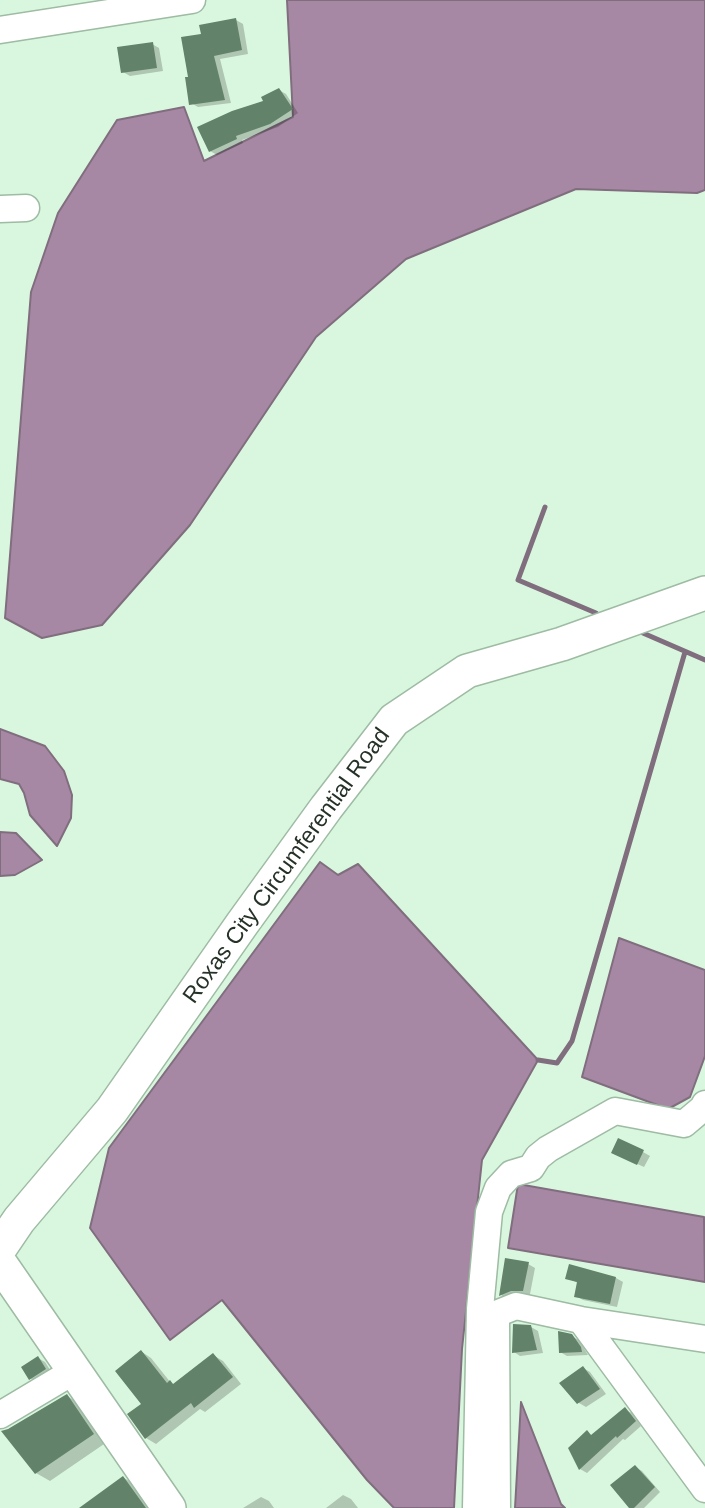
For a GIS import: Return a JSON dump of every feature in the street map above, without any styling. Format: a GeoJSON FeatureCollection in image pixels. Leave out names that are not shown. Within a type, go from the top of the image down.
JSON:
{"type":"FeatureCollection","features":[{"type":"Feature","properties":{"kind":"main road","name":"Roxas City Circumferential Road"},"geometry":{"type":"LineString","coordinates":[[0,1248],[19,1220],[112,1110],[242,924],[394,720],[467,671],[562,643],[705,593]]}},
{"type":"Feature","properties":{"kind":"main road"},"geometry":{"type":"LineString","coordinates":[[0,1263],[169,1508]]}},
{"type":"Feature","properties":{"kind":"street"},"geometry":{"type":"LineString","coordinates":[[0,30],[192,0]]}},
{"type":"Feature","properties":{"kind":"street"},"geometry":{"type":"LineString","coordinates":[[476,1508],[480,1309],[489,1212],[498,1188],[511,1174],[531,1168],[538,1157],[548,1149],[615,1111],[684,1124],[704,1108],[705,1104]]}},
{"type":"Feature","properties":{"kind":"street"},"geometry":{"type":"LineString","coordinates":[[497,1508],[496,1314],[516,1306],[581,1320],[705,1339]]}},
{"type":"Feature","properties":{"kind":"street"},"geometry":{"type":"LineString","coordinates":[[581,1320],[705,1489]]}},
{"type":"Feature","properties":{"kind":"street"},"geometry":{"type":"LineString","coordinates":[[0,1415],[74,1371]]}},
{"type":"Feature","properties":{"kind":"shaded area"},"geometry":{"type":"Polygon","coordinates":[[[287,0],[705,0],[705,190],[697,193],[576,189],[406,259],[316,337],[190,525],[102,625],[42,638],[5,618],[31,292],[58,213],[117,120],[184,107],[204,161],[293,117],[287,0]]]}},
{"type":"Feature","properties":{"kind":"shaded area"},"geometry":{"type":"Polygon","coordinates":[[[0,729],[45,746],[64,771],[72,795],[71,818],[57,846],[30,815],[19,784],[0,779],[0,729]]]}},
{"type":"Feature","properties":{"kind":"shaded area"},"geometry":{"type":"Polygon","coordinates":[[[0,832],[16,833],[42,860],[15,875],[0,876],[0,832]]]}},
{"type":"Feature","properties":{"kind":"shaded area"},"geometry":{"type":"Polygon","coordinates":[[[320,862],[338,875],[358,864],[538,1060],[482,1160],[462,1349],[454,1508],[394,1508],[367,1480],[222,1300],[170,1340],[90,1228],[109,1148],[320,862]]]}},
{"type":"Feature","properties":{"kind":"shaded area"},"geometry":{"type":"Polygon","coordinates":[[[619,938],[705,970],[705,1056],[690,1097],[668,1109],[582,1077],[619,938]]]}},
{"type":"Feature","properties":{"kind":"shaded area"},"geometry":{"type":"Polygon","coordinates":[[[518,1184],[704,1217],[705,1282],[508,1248],[518,1184]]]}},
{"type":"Feature","properties":{"kind":"shaded area"},"geometry":{"type":"Polygon","coordinates":[[[521,1402],[561,1504],[565,1508],[515,1508],[521,1402]]]}},
{"type":"Feature","properties":{"kind":"building"},"geometry":{"type":"Polygon","coordinates":[[[236,18],[242,50],[214,56],[225,100],[189,105],[185,77],[188,77],[181,37],[201,34],[199,25],[236,18]]]}},
{"type":"Feature","properties":{"kind":"building"},"geometry":{"type":"Polygon","coordinates":[[[153,42],[157,68],[121,73],[117,47],[153,42]]]}},
{"type":"Feature","properties":{"kind":"building"},"geometry":{"type":"Polygon","coordinates":[[[279,88],[293,109],[270,124],[236,136],[237,139],[209,152],[197,127],[263,101],[261,97],[279,88]]]}},
{"type":"Feature","properties":{"kind":"building"},"geometry":{"type":"Polygon","coordinates":[[[618,1138],[644,1150],[637,1165],[611,1153],[618,1138]]]}},
{"type":"Feature","properties":{"kind":"building"},"geometry":{"type":"Polygon","coordinates":[[[505,1258],[529,1262],[523,1291],[511,1291],[499,1296],[505,1258]]]}},
{"type":"Feature","properties":{"kind":"building"},"geometry":{"type":"Polygon","coordinates":[[[569,1264],[616,1277],[610,1304],[574,1297],[577,1282],[565,1279],[569,1264]]]}},
{"type":"Feature","properties":{"kind":"building"},"geometry":{"type":"Polygon","coordinates":[[[513,1324],[531,1325],[537,1350],[512,1353],[513,1324]]]}},
{"type":"Feature","properties":{"kind":"building"},"geometry":{"type":"Polygon","coordinates":[[[558,1331],[572,1334],[582,1352],[559,1353],[558,1331]]]}},
{"type":"Feature","properties":{"kind":"building"},"geometry":{"type":"Polygon","coordinates":[[[141,1350],[167,1383],[170,1380],[173,1384],[213,1353],[233,1377],[194,1408],[191,1403],[145,1439],[127,1414],[141,1404],[115,1371],[141,1350]]]}},
{"type":"Feature","properties":{"kind":"building"},"geometry":{"type":"Polygon","coordinates":[[[38,1356],[46,1369],[29,1380],[21,1367],[38,1356]]]}},
{"type":"Feature","properties":{"kind":"building"},"geometry":{"type":"Polygon","coordinates":[[[583,1366],[600,1389],[577,1404],[559,1383],[583,1366]]]}},
{"type":"Feature","properties":{"kind":"building"},"geometry":{"type":"Polygon","coordinates":[[[67,1394],[94,1434],[35,1474],[1,1431],[67,1394]]]}},
{"type":"Feature","properties":{"kind":"building"},"geometry":{"type":"Polygon","coordinates":[[[625,1407],[636,1421],[579,1470],[568,1448],[587,1430],[591,1435],[625,1407]]]}},
{"type":"Feature","properties":{"kind":"building"},"geometry":{"type":"Polygon","coordinates":[[[635,1465],[655,1487],[634,1508],[629,1508],[610,1485],[635,1465]]]}},
{"type":"Feature","properties":{"kind":"building"},"geometry":{"type":"Polygon","coordinates":[[[123,1476],[146,1508],[79,1508],[123,1476]]]}},
{"type":"Feature","properties":{"kind":"waterway"},"geometry":{"type":"LineString","coordinates":[[545,507],[518,580],[596,613]]}},
{"type":"Feature","properties":{"kind":"waterway"},"geometry":{"type":"LineString","coordinates":[[636,630],[705,660]]}},
{"type":"Feature","properties":{"kind":"waterway"},"geometry":{"type":"LineString","coordinates":[[538,1060],[557,1063],[572,1041],[685,652]]}}]}
